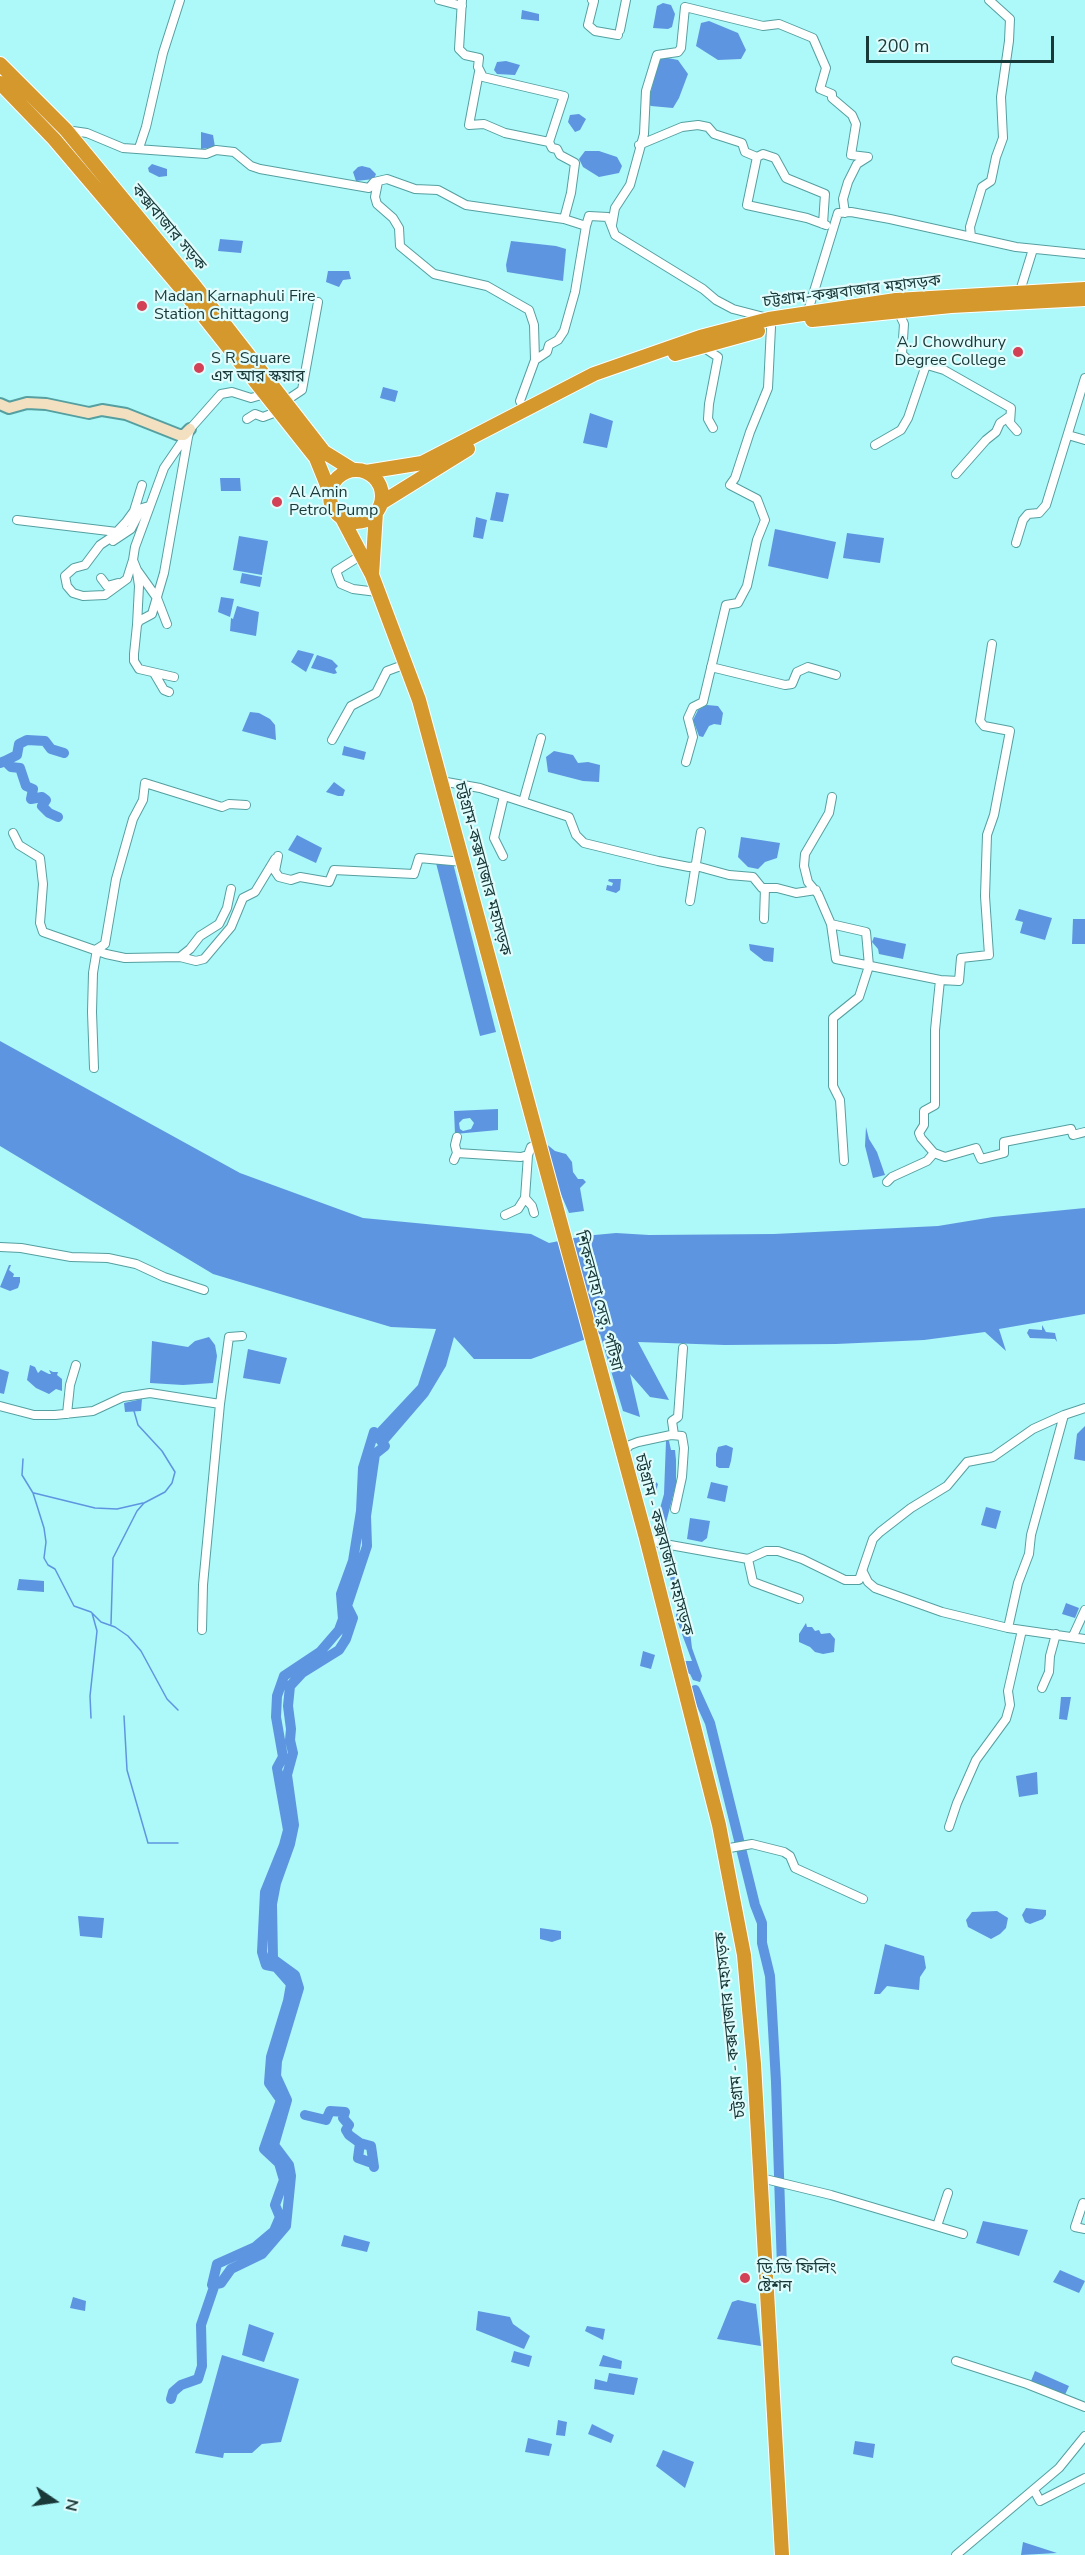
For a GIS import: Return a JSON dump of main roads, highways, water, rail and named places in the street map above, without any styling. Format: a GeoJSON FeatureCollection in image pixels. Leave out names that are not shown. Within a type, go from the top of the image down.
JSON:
{"type":"FeatureCollection","features":[{"type":"Feature","properties":{"kind":"highway","name":"কক্সবাজার সড়ক"},"geometry":{"type":"LineString","coordinates":[[0,64],[66,130],[194,285],[282,407],[316,459],[331,495]]}},
{"type":"Feature","properties":{"kind":"highway","name":"কক্সবাজার সড়ক"},"geometry":{"type":"LineString","coordinates":[[0,83],[54,139],[178,284],[265,394],[282,407],[324,452],[360,471]]}},
{"type":"Feature","properties":{"kind":"highway","name":"চট্টগ্রাম-কক্সবাজার মহাসড়ক"},"geometry":{"type":"LineString","coordinates":[[372,575],[379,508],[499,432],[595,383],[680,352],[703,347],[808,311],[896,300],[1085,289]]}},
{"type":"Feature","properties":{"kind":"highway","name":"চট্টগ্রাম-কক্সবাজার মহাসড়ক"},"geometry":{"type":"LineString","coordinates":[[360,471],[422,464],[594,374],[700,337],[770,323],[898,311],[1085,299]]}},
{"type":"Feature","properties":{"kind":"highway"},"geometry":{"type":"LineString","coordinates":[[360,471],[380,485],[379,508],[360,522],[342,518],[332,505],[331,495],[337,479],[360,471]]}},
{"type":"Feature","properties":{"kind":"highway","name":"চট্টগ্রাম-কক্সবাজার মহাসড়ক"},"geometry":{"type":"LineString","coordinates":[[342,518],[372,575],[419,700],[548,1176]]}},
{"type":"Feature","properties":{"kind":"highway","name":"শিকলবাহা সেতু, পটিয়া"},"geometry":{"type":"LineString","coordinates":[[548,1176],[617,1435]]}},
{"type":"Feature","properties":{"kind":"highway","name":"চট্টগ্রাম - কক্সবাজার মহাসড়ক"},"geometry":{"type":"LineString","coordinates":[[617,1435],[729,1848],[744,1955],[754,2064],[782,2555]]}},
{"type":"Feature","properties":{"kind":"water"},"geometry":{"type":"Polygon","coordinates":[[[663,3],[671,5],[675,14],[672,27],[653,28],[657,6],[663,3]]]}},
{"type":"Feature","properties":{"kind":"water"},"geometry":{"type":"Polygon","coordinates":[[[522,10],[539,14],[539,21],[521,19],[522,10]]]}},
{"type":"Feature","properties":{"kind":"water"},"geometry":{"type":"Polygon","coordinates":[[[709,21],[738,33],[746,50],[741,59],[718,60],[696,46],[701,23],[709,21]]]}},
{"type":"Feature","properties":{"kind":"water"},"geometry":{"type":"Polygon","coordinates":[[[663,57],[678,60],[688,74],[673,108],[648,104],[658,62],[663,57]]]}},
{"type":"Feature","properties":{"kind":"water"},"geometry":{"type":"Polygon","coordinates":[[[506,61],[520,65],[515,75],[497,74],[494,70],[497,62],[506,61]]]}},
{"type":"Feature","properties":{"kind":"water"},"geometry":{"type":"Polygon","coordinates":[[[579,114],[586,119],[580,130],[575,132],[568,122],[570,115],[579,114]]]}},
{"type":"Feature","properties":{"kind":"water"},"geometry":{"type":"Polygon","coordinates":[[[201,132],[213,135],[215,147],[201,149],[201,132]]]}},
{"type":"Feature","properties":{"kind":"water"},"geometry":{"type":"Polygon","coordinates":[[[585,151],[599,151],[617,157],[622,166],[619,173],[599,177],[583,167],[579,159],[585,151]]]}},
{"type":"Feature","properties":{"kind":"water"},"geometry":{"type":"Polygon","coordinates":[[[152,164],[167,169],[167,176],[159,177],[149,172],[148,168],[152,164]]]}},
{"type":"Feature","properties":{"kind":"water"},"geometry":{"type":"Polygon","coordinates":[[[362,166],[370,168],[376,174],[374,179],[356,181],[353,172],[362,166]]]}},
{"type":"Feature","properties":{"kind":"water"},"geometry":{"type":"Polygon","coordinates":[[[220,239],[243,241],[241,253],[218,251],[220,239]]]}},
{"type":"Feature","properties":{"kind":"water"},"geometry":{"type":"Polygon","coordinates":[[[511,241],[566,249],[563,281],[507,272],[506,265],[511,241]]]}},
{"type":"Feature","properties":{"kind":"water"},"geometry":{"type":"Polygon","coordinates":[[[328,271],[349,271],[351,279],[343,280],[339,287],[326,282],[328,271]]]}},
{"type":"Feature","properties":{"kind":"water"},"geometry":{"type":"Polygon","coordinates":[[[383,387],[398,391],[395,402],[380,398],[383,387]]]}},
{"type":"Feature","properties":{"kind":"water"},"geometry":{"type":"Polygon","coordinates":[[[590,413],[613,421],[607,448],[583,443],[590,413]]]}},
{"type":"Feature","properties":{"kind":"water"},"geometry":{"type":"Polygon","coordinates":[[[220,478],[240,478],[241,491],[221,491],[220,478]]]}},
{"type":"Feature","properties":{"kind":"water"},"geometry":{"type":"Polygon","coordinates":[[[496,492],[509,494],[503,522],[490,520],[496,492]]]}},
{"type":"Feature","properties":{"kind":"water"},"geometry":{"type":"Polygon","coordinates":[[[476,517],[487,520],[483,539],[473,537],[476,517]]]}},
{"type":"Feature","properties":{"kind":"water"},"geometry":{"type":"Polygon","coordinates":[[[775,529],[836,542],[828,579],[768,566],[775,529]]]}},
{"type":"Feature","properties":{"kind":"water"},"geometry":{"type":"Polygon","coordinates":[[[847,533],[884,538],[880,563],[843,558],[847,533]]]}},
{"type":"Feature","properties":{"kind":"water"},"geometry":{"type":"Polygon","coordinates":[[[239,536],[268,541],[262,575],[233,570],[239,536]]]}},
{"type":"Feature","properties":{"kind":"water"},"geometry":{"type":"Polygon","coordinates":[[[242,573],[262,577],[260,587],[240,583],[242,573]]]}},
{"type":"Feature","properties":{"kind":"water"},"geometry":{"type":"Polygon","coordinates":[[[221,597],[234,599],[230,617],[218,612],[221,597]]]}},
{"type":"Feature","properties":{"kind":"water"},"geometry":{"type":"Polygon","coordinates":[[[237,606],[259,612],[256,636],[230,631],[231,618],[233,619],[237,606]]]}},
{"type":"Feature","properties":{"kind":"water"},"geometry":{"type":"Polygon","coordinates":[[[298,650],[314,654],[306,672],[291,662],[298,650]]]}},
{"type":"Feature","properties":{"kind":"water"},"geometry":{"type":"Polygon","coordinates":[[[317,655],[332,660],[338,666],[335,669],[337,673],[311,668],[317,655]]]}},
{"type":"Feature","properties":{"kind":"water"},"geometry":{"type":"Polygon","coordinates":[[[707,705],[718,706],[723,713],[721,725],[709,726],[703,737],[699,736],[693,720],[698,710],[707,705]]]}},
{"type":"Feature","properties":{"kind":"water"},"geometry":{"type":"Polygon","coordinates":[[[250,712],[259,713],[270,719],[275,725],[276,740],[242,731],[250,712]]]}},
{"type":"Feature","properties":{"kind":"water"},"geometry":{"type":"Polygon","coordinates":[[[344,746],[366,752],[364,760],[342,755],[344,746]]]}},
{"type":"Feature","properties":{"kind":"water"},"geometry":{"type":"Polygon","coordinates":[[[554,751],[573,755],[578,763],[588,762],[600,765],[599,782],[583,781],[548,772],[546,757],[554,751]]]}},
{"type":"Feature","properties":{"kind":"water"},"geometry":{"type":"Polygon","coordinates":[[[334,782],[345,790],[343,796],[326,792],[334,782]]]}},
{"type":"Feature","properties":{"kind":"water"},"geometry":{"type":"Polygon","coordinates":[[[297,835],[322,848],[316,863],[288,850],[297,835]]]}},
{"type":"Feature","properties":{"kind":"water"},"geometry":{"type":"Polygon","coordinates":[[[741,837],[780,843],[777,858],[765,862],[758,869],[748,867],[738,857],[741,837]]]}},
{"type":"Feature","properties":{"kind":"water"},"geometry":{"type":"Polygon","coordinates":[[[436,863],[453,863],[496,1032],[480,1036],[436,863]]]}},
{"type":"Feature","properties":{"kind":"water"},"geometry":{"type":"Polygon","coordinates":[[[609,879],[621,879],[620,890],[616,893],[606,890],[607,885],[612,886],[613,883],[608,881],[609,879]]]}},
{"type":"Feature","properties":{"kind":"water"},"geometry":{"type":"Polygon","coordinates":[[[1019,909],[1052,918],[1045,940],[1020,933],[1023,922],[1015,920],[1019,909]]]}},
{"type":"Feature","properties":{"kind":"water"},"geometry":{"type":"Polygon","coordinates":[[[1073,919],[1085,919],[1085,944],[1072,944],[1073,919]]]}},
{"type":"Feature","properties":{"kind":"water"},"geometry":{"type":"Polygon","coordinates":[[[874,937],[906,944],[903,959],[879,954],[872,942],[874,937]]]}},
{"type":"Feature","properties":{"kind":"water"},"geometry":{"type":"Polygon","coordinates":[[[749,944],[774,948],[773,962],[764,961],[750,950],[749,944]]]}},
{"type":"Feature","properties":{"kind":"water"},"geometry":{"type":"Polygon","coordinates":[[[0,1041],[240,1173],[363,1218],[531,1234],[549,1243],[616,1233],[774,1234],[938,1226],[993,1217],[1085,1208],[1085,1314],[999,1329],[1006,1351],[985,1332],[924,1340],[836,1344],[725,1345],[638,1342],[669,1400],[650,1397],[630,1374],[640,1417],[623,1411],[600,1334],[531,1359],[474,1359],[454,1337],[446,1366],[428,1396],[385,1446],[374,1432],[418,1385],[436,1329],[391,1327],[213,1274],[0,1146],[0,1041]]]}},
{"type":"Feature","properties":{"kind":"water"},"geometry":{"type":"Polygon","coordinates":[[[498,1109],[498,1130],[455,1134],[454,1111],[498,1109]],[[470,1118],[463,1119],[459,1123],[460,1129],[463,1131],[471,1129],[474,1123],[470,1118]]]}},
{"type":"Feature","properties":{"kind":"water"},"geometry":{"type":"Polygon","coordinates":[[[866,1127],[885,1175],[873,1178],[865,1146],[866,1127]]]}},
{"type":"Feature","properties":{"kind":"water"},"geometry":{"type":"Polygon","coordinates":[[[544,1142],[555,1151],[566,1154],[572,1162],[573,1172],[578,1179],[586,1182],[580,1188],[584,1211],[569,1213],[543,1152],[544,1142]]]}},
{"type":"Feature","properties":{"kind":"water"},"geometry":{"type":"Polygon","coordinates":[[[11,1265],[9,1270],[14,1274],[13,1277],[20,1277],[18,1288],[10,1291],[0,1287],[11,1265]]]}},
{"type":"Feature","properties":{"kind":"water"},"geometry":{"type":"Polygon","coordinates":[[[1042,1325],[1046,1332],[1055,1333],[1057,1342],[1055,1339],[1030,1338],[1027,1333],[1029,1329],[1042,1330],[1042,1325]]]}},
{"type":"Feature","properties":{"kind":"water"},"geometry":{"type":"Polygon","coordinates":[[[209,1337],[215,1345],[217,1356],[213,1383],[183,1385],[150,1383],[152,1341],[188,1347],[195,1341],[209,1337]]]}},
{"type":"Feature","properties":{"kind":"water"},"geometry":{"type":"Polygon","coordinates":[[[248,1349],[287,1358],[280,1384],[243,1378],[248,1349]]]}},
{"type":"Feature","properties":{"kind":"water"},"geometry":{"type":"Polygon","coordinates":[[[30,1365],[35,1367],[38,1373],[41,1370],[49,1374],[51,1374],[49,1370],[58,1372],[57,1375],[62,1379],[62,1391],[56,1389],[49,1394],[36,1388],[27,1380],[30,1365]]]}},
{"type":"Feature","properties":{"kind":"water"},"geometry":{"type":"Polygon","coordinates":[[[0,1369],[9,1372],[4,1394],[0,1393],[0,1369]]]}},
{"type":"Feature","properties":{"kind":"water"},"geometry":{"type":"Polygon","coordinates":[[[142,1399],[141,1411],[125,1412],[124,1403],[142,1399]]]}},
{"type":"Feature","properties":{"kind":"water"},"geometry":{"type":"Polygon","coordinates":[[[1085,1426],[1085,1461],[1074,1459],[1077,1434],[1085,1426]]]}},
{"type":"Feature","properties":{"kind":"water"},"geometry":{"type":"Polygon","coordinates":[[[666,1441],[669,1441],[671,1450],[675,1450],[676,1460],[676,1484],[666,1523],[670,1540],[663,1539],[657,1519],[664,1494],[666,1441]]]}},
{"type":"Feature","properties":{"kind":"water"},"geometry":{"type":"Polygon","coordinates":[[[726,1445],[733,1448],[729,1468],[719,1468],[716,1466],[718,1447],[726,1445]]]}},
{"type":"Feature","properties":{"kind":"water"},"geometry":{"type":"Polygon","coordinates":[[[645,1471],[658,1484],[656,1492],[650,1492],[639,1480],[645,1471]]]}},
{"type":"Feature","properties":{"kind":"water"},"geometry":{"type":"Polygon","coordinates":[[[711,1482],[728,1486],[725,1502],[707,1498],[711,1482]]]}},
{"type":"Feature","properties":{"kind":"water"},"geometry":{"type":"Polygon","coordinates":[[[986,1507],[1001,1511],[996,1529],[981,1525],[986,1507]]]}},
{"type":"Feature","properties":{"kind":"water"},"geometry":{"type":"Polygon","coordinates":[[[690,1518],[710,1521],[707,1538],[702,1542],[687,1539],[690,1518]]]}},
{"type":"Feature","properties":{"kind":"water"},"geometry":{"type":"Polygon","coordinates":[[[672,1543],[676,1571],[688,1615],[692,1648],[702,1676],[700,1682],[693,1680],[690,1674],[686,1673],[683,1664],[685,1661],[692,1661],[676,1618],[676,1599],[667,1567],[664,1545],[672,1543]]]}},
{"type":"Feature","properties":{"kind":"water"},"geometry":{"type":"Polygon","coordinates":[[[19,1579],[44,1581],[44,1592],[17,1590],[19,1579]]]}},
{"type":"Feature","properties":{"kind":"water"},"geometry":{"type":"Polygon","coordinates":[[[1066,1603],[1079,1608],[1075,1618],[1062,1614],[1066,1603]]]}},
{"type":"Feature","properties":{"kind":"water"},"geometry":{"type":"Polygon","coordinates":[[[806,1623],[807,1627],[812,1627],[815,1631],[819,1630],[821,1634],[830,1633],[835,1639],[834,1652],[823,1654],[815,1652],[799,1642],[799,1634],[806,1623]]]}},
{"type":"Feature","properties":{"kind":"water"},"geometry":{"type":"Polygon","coordinates":[[[643,1651],[655,1655],[651,1669],[640,1666],[643,1651]]]}},
{"type":"Feature","properties":{"kind":"water"},"geometry":{"type":"Polygon","coordinates":[[[1061,1697],[1071,1697],[1067,1720],[1059,1719],[1061,1697]]]}},
{"type":"Feature","properties":{"kind":"water"},"geometry":{"type":"Polygon","coordinates":[[[1037,1772],[1038,1794],[1019,1797],[1016,1776],[1037,1772]]]}},
{"type":"Feature","properties":{"kind":"water"},"geometry":{"type":"Polygon","coordinates":[[[1026,1908],[1046,1910],[1046,1915],[1043,1919],[1030,1924],[1025,1922],[1022,1915],[1026,1908]]]}},
{"type":"Feature","properties":{"kind":"water"},"geometry":{"type":"Polygon","coordinates":[[[997,1911],[1008,1918],[1006,1928],[991,1939],[968,1927],[966,1920],[972,1912],[997,1911]]]}},
{"type":"Feature","properties":{"kind":"water"},"geometry":{"type":"Polygon","coordinates":[[[78,1916],[104,1918],[102,1938],[80,1936],[78,1916]]]}},
{"type":"Feature","properties":{"kind":"water"},"geometry":{"type":"Polygon","coordinates":[[[540,1928],[561,1931],[561,1939],[552,1942],[540,1939],[540,1928]]]}},
{"type":"Feature","properties":{"kind":"water"},"geometry":{"type":"Polygon","coordinates":[[[885,1944],[924,1956],[926,1968],[920,1977],[919,1990],[887,1986],[880,1994],[874,1994],[885,1944]]]}},
{"type":"Feature","properties":{"kind":"water"},"geometry":{"type":"Polygon","coordinates":[[[983,2221],[1028,2230],[1019,2256],[976,2243],[983,2221]]]}},
{"type":"Feature","properties":{"kind":"water"},"geometry":{"type":"Polygon","coordinates":[[[344,2235],[370,2242],[367,2252],[341,2246],[344,2235]]]}},
{"type":"Feature","properties":{"kind":"water"},"geometry":{"type":"Polygon","coordinates":[[[1060,2270],[1085,2281],[1079,2293],[1053,2282],[1060,2270]]]}},
{"type":"Feature","properties":{"kind":"water"},"geometry":{"type":"Polygon","coordinates":[[[73,2297],[86,2301],[85,2311],[70,2308],[73,2297]]]}},
{"type":"Feature","properties":{"kind":"water"},"geometry":{"type":"Polygon","coordinates":[[[738,2300],[756,2304],[761,2346],[717,2339],[732,2302],[738,2300]]]}},
{"type":"Feature","properties":{"kind":"water"},"geometry":{"type":"Polygon","coordinates":[[[478,2311],[510,2317],[513,2324],[530,2336],[524,2349],[476,2330],[478,2311]]]}},
{"type":"Feature","properties":{"kind":"water"},"geometry":{"type":"Polygon","coordinates":[[[249,2324],[274,2333],[264,2362],[242,2355],[249,2324]]]}},
{"type":"Feature","properties":{"kind":"water"},"geometry":{"type":"Polygon","coordinates":[[[587,2326],[605,2329],[603,2340],[585,2331],[587,2326]]]}},
{"type":"Feature","properties":{"kind":"water"},"geometry":{"type":"Polygon","coordinates":[[[514,2351],[532,2356],[529,2367],[511,2362],[514,2351]]]}},
{"type":"Feature","properties":{"kind":"water"},"geometry":{"type":"Polygon","coordinates":[[[222,2355],[299,2379],[281,2442],[262,2444],[252,2453],[224,2453],[223,2458],[195,2453],[222,2355]]]}},
{"type":"Feature","properties":{"kind":"water"},"geometry":{"type":"Polygon","coordinates":[[[603,2355],[622,2361],[621,2369],[599,2366],[603,2355]]]}},
{"type":"Feature","properties":{"kind":"water"},"geometry":{"type":"Polygon","coordinates":[[[1035,2371],[1069,2386],[1064,2397],[1031,2381],[1035,2371]]]}},
{"type":"Feature","properties":{"kind":"water"},"geometry":{"type":"Polygon","coordinates":[[[609,2373],[638,2378],[634,2395],[594,2389],[595,2379],[607,2382],[609,2373]]]}},
{"type":"Feature","properties":{"kind":"water"},"geometry":{"type":"Polygon","coordinates":[[[558,2420],[567,2422],[565,2436],[556,2435],[558,2420]]]}},
{"type":"Feature","properties":{"kind":"water"},"geometry":{"type":"Polygon","coordinates":[[[592,2424],[614,2435],[611,2443],[588,2434],[592,2424]]]}},
{"type":"Feature","properties":{"kind":"water"},"geometry":{"type":"Polygon","coordinates":[[[528,2438],[552,2444],[549,2456],[525,2452],[528,2438]]]}},
{"type":"Feature","properties":{"kind":"water"},"geometry":{"type":"Polygon","coordinates":[[[855,2441],[875,2444],[873,2458],[853,2454],[855,2441]]]}},
{"type":"Feature","properties":{"kind":"water"},"geometry":{"type":"Polygon","coordinates":[[[663,2450],[694,2462],[685,2488],[656,2466],[663,2450]]]}},
{"type":"Feature","properties":{"kind":"water"},"geometry":{"type":"Polygon","coordinates":[[[1023,2542],[1057,2553],[1021,2555],[1023,2542]]]}},
{"type":"Feature","properties":{"kind":"waterway"},"geometry":{"type":"LineString","coordinates":[[5,761],[17,755],[19,744],[27,740],[45,741],[51,749],[64,753]]}},
{"type":"Feature","properties":{"kind":"waterway"},"geometry":{"type":"LineString","coordinates":[[0,763],[5,761],[11,767],[20,768],[26,786],[33,789],[31,799],[42,797],[46,800],[42,806],[49,813],[58,817]]}},
{"type":"Feature","properties":{"kind":"waterway"},"geometry":{"type":"LineString","coordinates":[[111,1624],[113,1558],[137,1511],[144,1503],[165,1492],[172,1483],[175,1472],[162,1451],[138,1425],[134,1411]]}},
{"type":"Feature","properties":{"kind":"waterway"},"geometry":{"type":"LineString","coordinates":[[374,1432],[385,1446],[375,1454],[366,1516],[367,1546],[347,1606],[353,1618],[346,1639],[339,1650],[302,1673],[290,1686],[288,1706],[293,1753],[287,1775],[294,1825],[272,1904],[273,1959],[295,1975],[299,1988],[277,2061],[276,2076],[287,2100],[274,2145],[289,2165],[291,2176],[286,2226],[262,2254],[231,2269],[221,2283],[212,2285],[217,2264],[255,2247],[274,2231],[280,2217],[275,2205],[284,2180],[279,2163],[264,2149],[281,2100],[269,2083],[271,2057],[291,1984],[276,1967],[266,1965],[262,1952],[265,1892],[288,1830],[277,1768],[283,1757],[276,1717],[277,1696],[284,1676],[320,1652],[339,1630],[343,1619],[341,1594],[353,1561],[361,1511],[363,1468],[374,1432]]}},
{"type":"Feature","properties":{"kind":"waterway"},"geometry":{"type":"LineString","coordinates":[[23,1459],[22,1475],[33,1493],[44,1528],[46,1542],[44,1558],[48,1565],[55,1569],[74,1606],[91,1612],[101,1622],[115,1627],[128,1636],[141,1651],[167,1699],[178,1710]]}},
{"type":"Feature","properties":{"kind":"waterway"},"geometry":{"type":"LineString","coordinates":[[34,1493],[95,1508],[117,1509],[143,1503]]}},
{"type":"Feature","properties":{"kind":"waterway"},"geometry":{"type":"LineString","coordinates":[[91,1718],[90,1696],[97,1631],[92,1613]]}},
{"type":"Feature","properties":{"kind":"waterway"},"geometry":{"type":"LineString","coordinates":[[695,1690],[710,1723],[755,1905],[762,1923],[762,1943],[770,1976],[782,2268]]}},
{"type":"Feature","properties":{"kind":"waterway"},"geometry":{"type":"LineString","coordinates":[[124,1716],[127,1770],[148,1843],[178,1843]]}},
{"type":"Feature","properties":{"kind":"waterway"},"geometry":{"type":"LineString","coordinates":[[305,2115],[326,2120],[330,2111],[345,2112],[343,2118],[349,2125],[346,2130],[360,2143],[358,2158],[372,2163]]}},
{"type":"Feature","properties":{"kind":"waterway"},"geometry":{"type":"LineString","coordinates":[[360,2143],[371,2146],[374,2167]]}},
{"type":"Feature","properties":{"kind":"waterway"},"geometry":{"type":"LineString","coordinates":[[171,2399],[173,2392],[181,2385],[198,2379],[202,2366],[201,2325],[215,2284]]}},
{"type":"Feature","properties":{"kind":"place","name":"Madan Karnaphuli Fire Station Chittagong"},"geometry":{"type":"Point","coordinates":[142,306]}},
{"type":"Feature","properties":{"kind":"place","name":"A.J Chowdhury Degree College"},"geometry":{"type":"Point","coordinates":[1018,352]}},
{"type":"Feature","properties":{"kind":"place","name":"S R Square এস আর স্কয়ার"},"geometry":{"type":"Point","coordinates":[199,368]}},
{"type":"Feature","properties":{"kind":"place","name":"Al Amin Petrol Pump"},"geometry":{"type":"Point","coordinates":[277,502]}},
{"type":"Feature","properties":{"kind":"place","name":"ডি.ডি ফিলিং ষ্টেশন"},"geometry":{"type":"Point","coordinates":[745,2278]}}]}
